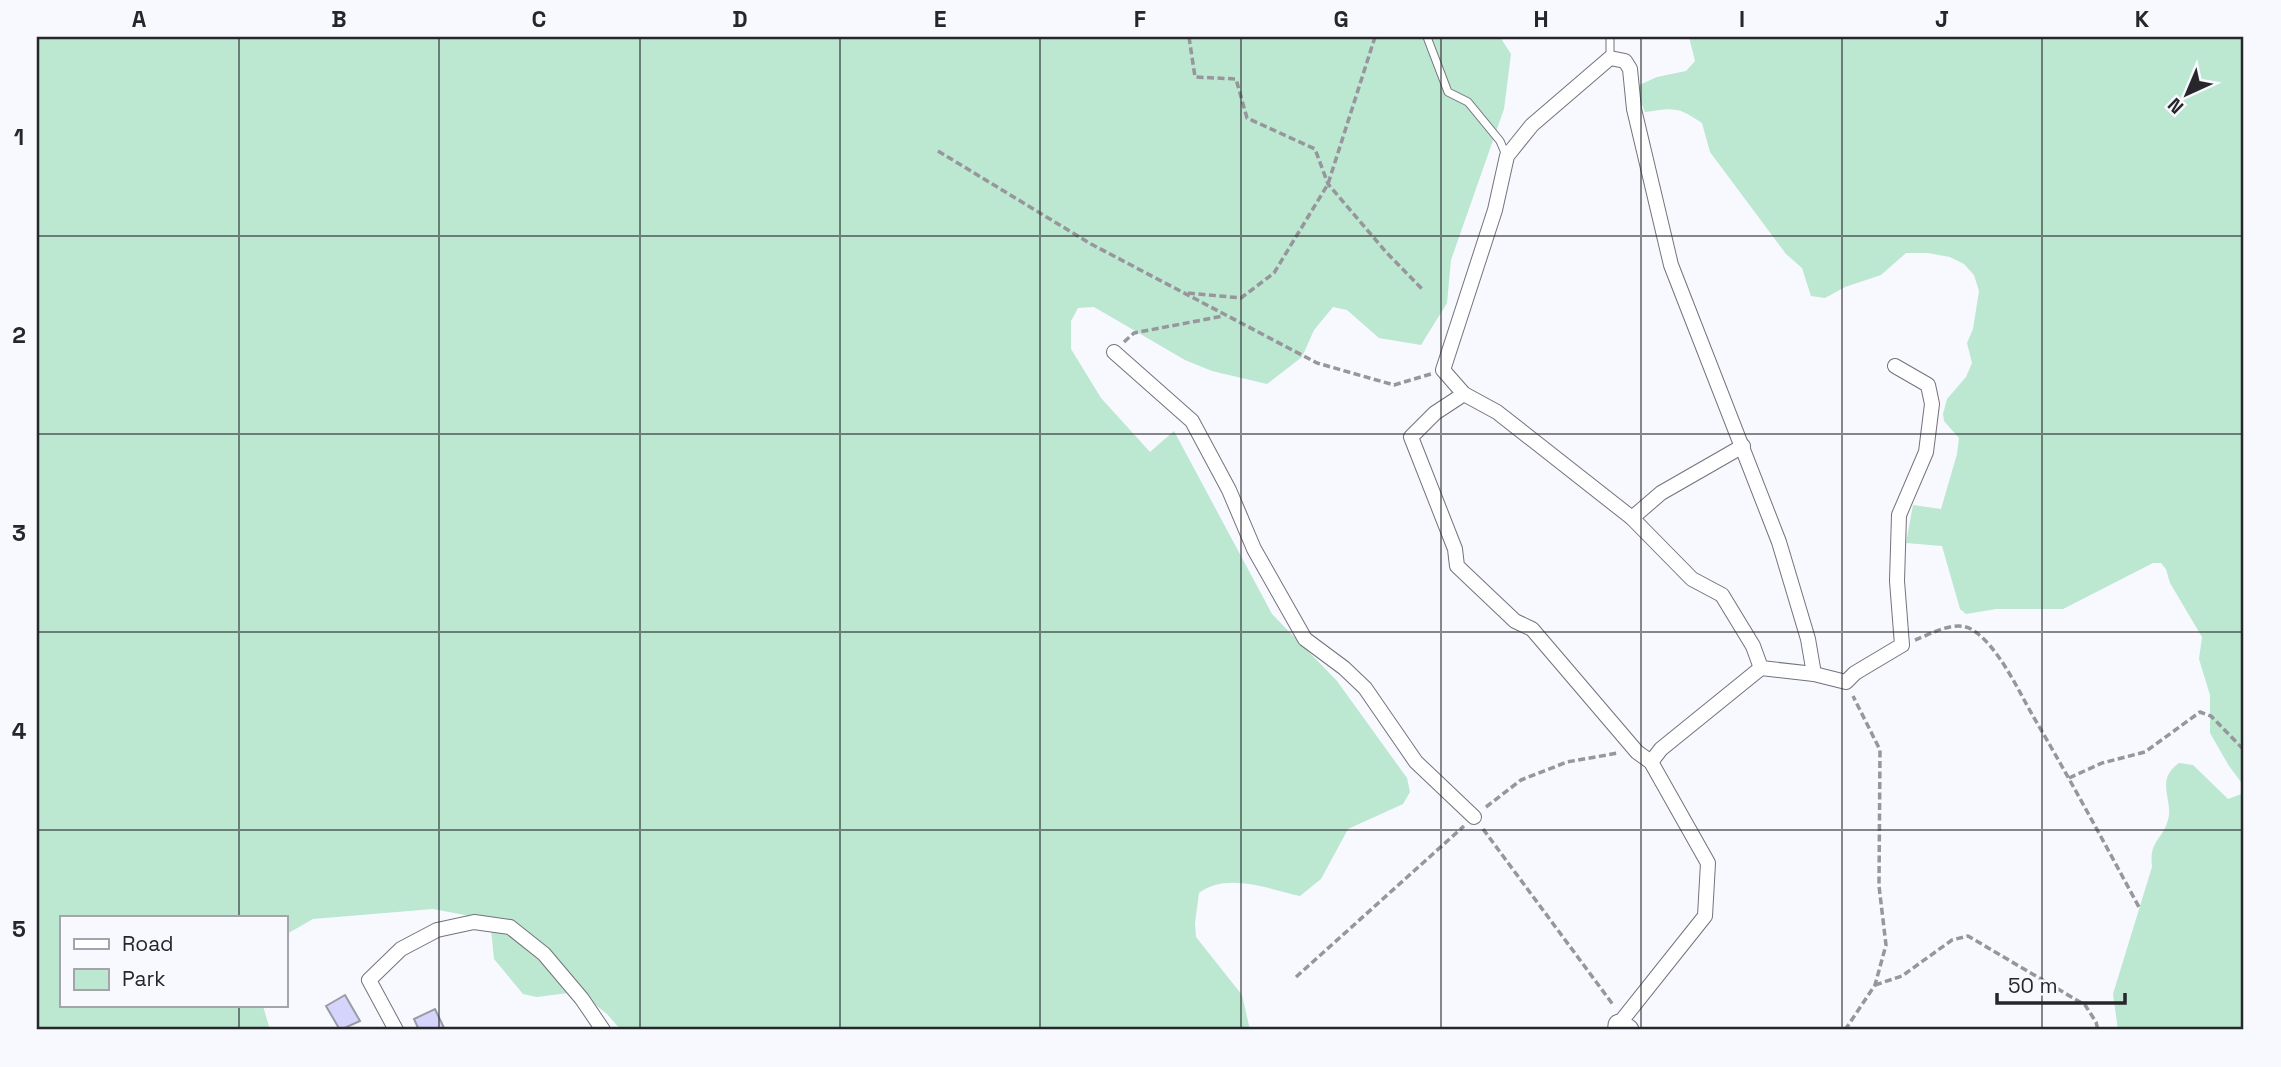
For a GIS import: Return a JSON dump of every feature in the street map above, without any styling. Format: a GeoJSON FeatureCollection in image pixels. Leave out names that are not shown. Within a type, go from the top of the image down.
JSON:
{"type":"FeatureCollection","features":[{"type":"Feature","properties":{"kind":"street"},"geometry":{"type":"LineString","coordinates":[[1761,668],[1753,646],[1721,595],[1692,579],[1633,518],[1497,412],[1464,394],[1443,370],[1495,210],[1507,156],[1532,125],[1610,58],[1625,61],[1630,69],[1634,109],[1671,265],[1779,542],[1808,639],[1814,674]]}},
{"type":"Feature","properties":{"kind":"street"},"geometry":{"type":"LineString","coordinates":[[1114,352],[1192,421],[1229,489],[1254,549],[1305,639],[1344,668],[1365,688],[1416,762],[1474,817]]}},
{"type":"Feature","properties":{"kind":"street"},"geometry":{"type":"LineString","coordinates":[[1651,762],[1661,748],[1761,668],[1814,674],[1846,682],[1855,673],[1902,645],[1897,581],[1899,515],[1926,452],[1932,404],[1928,385],[1895,366]]}},
{"type":"Feature","properties":{"kind":"street"},"geometry":{"type":"LineString","coordinates":[[1464,394],[1435,413],[1410,437],[1455,550],[1457,566],[1514,621],[1532,629],[1637,752],[1651,762],[1708,863],[1705,916],[1620,1028]]}},
{"type":"Feature","properties":{"kind":"street"},"geometry":{"type":"LineString","coordinates":[[1633,518],[1661,493],[1743,446]]}},
{"type":"Feature","properties":{"kind":"street"},"geometry":{"type":"LineString","coordinates":[[396,1030],[369,979],[401,949],[437,930],[474,922],[510,927],[544,954],[582,999],[603,1030]]}},
{"type":"Feature","properties":{"kind":"lane"},"geometry":{"type":"LineString","coordinates":[[1427,37],[1448,92],[1468,102],[1500,141],[1507,156]]}},
{"type":"Feature","properties":{"kind":"lane"},"geometry":{"type":"LineString","coordinates":[[1610,37],[1610,58]]}},
{"type":"Feature","properties":{"kind":"path"},"geometry":{"type":"LineString","coordinates":[[1189,37],[1195,77],[1236,79],[1247,118],[1315,149],[1328,184],[1386,252],[1423,290]]}},
{"type":"Feature","properties":{"kind":"path"},"geometry":{"type":"LineString","coordinates":[[1186,293],[1241,298],[1274,273],[1328,184],[1375,37]]}},
{"type":"Feature","properties":{"kind":"path"},"geometry":{"type":"LineString","coordinates":[[937,151],[1090,244],[1317,363],[1394,385],[1443,370]]}},
{"type":"Feature","properties":{"kind":"path"},"geometry":{"type":"LineString","coordinates":[[1114,352],[1134,333],[1225,315]]}},
{"type":"Feature","properties":{"kind":"path"},"geometry":{"type":"LineString","coordinates":[[1902,645],[1951,626],[1970,628],[1988,645],[2004,665],[2140,909]]}},
{"type":"Feature","properties":{"kind":"path"},"geometry":{"type":"LineString","coordinates":[[1845,1030],[1875,985],[1886,944],[1879,886],[1880,750],[1846,682]]}},
{"type":"Feature","properties":{"kind":"path"},"geometry":{"type":"LineString","coordinates":[[2069,778],[2102,763],[2145,752],[2200,712],[2211,716],[2244,750]]}},
{"type":"Feature","properties":{"kind":"path"},"geometry":{"type":"LineString","coordinates":[[1296,977],[1474,817],[1521,780],[1567,762],[1603,754],[1637,752]]}},
{"type":"Feature","properties":{"kind":"path"},"geometry":{"type":"LineString","coordinates":[[1474,817],[1614,1005],[1620,1028]]}},
{"type":"Feature","properties":{"kind":"path"},"geometry":{"type":"LineString","coordinates":[[1875,985],[1902,976],[1952,940],[1968,936],[2085,1005],[2096,1021],[2098,1030]]}},
{"type":"Feature","properties":{"kind":"green space"},"geometry":{"type":"Polygon","coordinates":[[[37,37],[1500,37],[1511,54],[1504,109],[1451,260],[1447,303],[1421,345],[1379,338],[1347,310],[1333,307],[1314,330],[1302,357],[1267,384],[1212,371],[1185,360],[1094,307],[1078,308],[1071,321],[1071,349],[1101,398],[1150,452],[1174,431],[1272,614],[1337,681],[1407,778],[1410,792],[1403,804],[1348,829],[1321,879],[1300,896],[1262,886],[1235,883],[1210,887],[1199,893],[1196,937],[1242,995],[1250,1030],[621,1030],[607,1014],[583,995],[568,993],[537,997],[523,994],[494,959],[491,929],[465,915],[433,909],[313,919],[287,934],[287,916],[60,916],[60,1007],[263,1007],[270,1030],[37,1030],[37,37]]]}},
{"type":"Feature","properties":{"kind":"green space"},"geometry":{"type":"Polygon","coordinates":[[[1689,37],[2244,37],[2244,786],[2210,733],[2210,695],[2199,659],[2202,637],[2161,563],[2153,563],[2063,609],[1996,609],[1966,614],[1960,609],[1942,546],[1906,543],[1913,505],[1941,509],[1957,454],[1959,438],[1944,421],[1943,414],[1947,399],[1966,377],[1972,363],[1967,343],[1973,329],[1979,291],[1974,275],[1964,264],[1950,257],[1906,253],[1881,275],[1845,287],[1825,298],[1811,296],[1802,268],[1786,254],[1710,152],[1702,123],[1675,110],[1645,112],[1635,87],[1657,77],[1686,71],[1695,61],[1689,37]]]}},
{"type":"Feature","properties":{"kind":"green space"},"geometry":{"type":"Polygon","coordinates":[[[2179,763],[2193,765],[2228,799],[2244,793],[2244,1030],[2118,1030],[2113,994],[2152,867],[2152,851],[2168,820],[2168,777],[2179,763]]]}},
{"type":"Feature","properties":{"kind":"building"},"geometry":{"type":"Polygon","coordinates":[[[345,995],[360,1021],[340,1030],[326,1006],[345,995]]]}},
{"type":"Feature","properties":{"kind":"building"},"geometry":{"type":"Polygon","coordinates":[[[435,1009],[445,1030],[419,1030],[414,1019],[435,1009]]]}}]}
